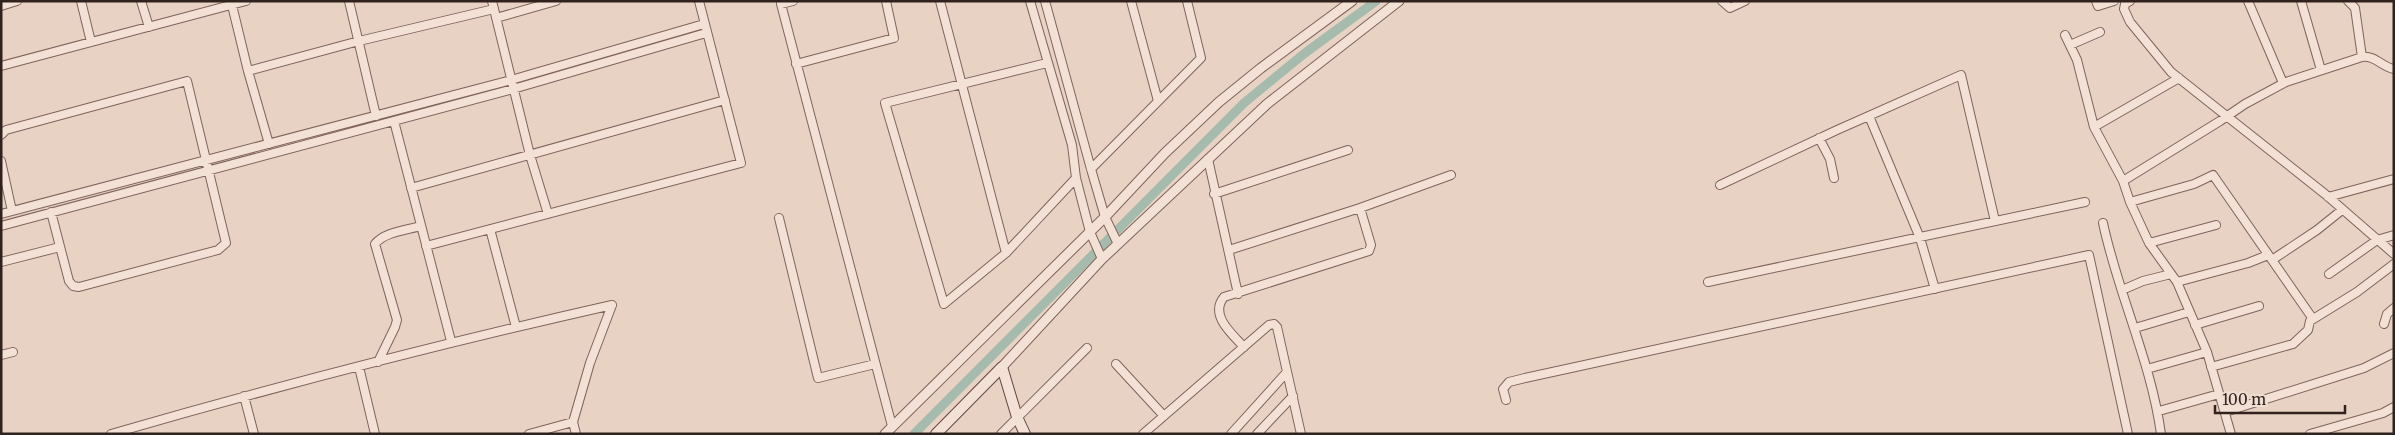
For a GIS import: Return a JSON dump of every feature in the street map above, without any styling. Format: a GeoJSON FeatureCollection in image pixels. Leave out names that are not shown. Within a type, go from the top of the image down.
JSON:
{"type":"FeatureCollection","features":[{"type":"Feature","properties":{"kind":"main road"},"geometry":{"type":"LineString","coordinates":[[936,434],[1002,367],[1017,416],[1025,434]]}},
{"type":"Feature","properties":{"kind":"main road"},"geometry":{"type":"LineString","coordinates":[[1015,434],[1017,416]]}},
{"type":"Feature","properties":{"kind":"street"},"geometry":{"type":"LineString","coordinates":[[1,6],[17,1]]}},
{"type":"Feature","properties":{"kind":"street"},"geometry":{"type":"LineString","coordinates":[[81,1],[91,42]]}},
{"type":"Feature","properties":{"kind":"street"},"geometry":{"type":"LineString","coordinates":[[142,1],[149,27]]}},
{"type":"Feature","properties":{"kind":"street"},"geometry":{"type":"LineString","coordinates":[[1,66],[231,3],[246,1]]}},
{"type":"Feature","properties":{"kind":"street"},"geometry":{"type":"LineString","coordinates":[[349,1],[376,116]]}},
{"type":"Feature","properties":{"kind":"street"},"geometry":{"type":"LineString","coordinates":[[496,18],[556,1]]}},
{"type":"Feature","properties":{"kind":"street"},"geometry":{"type":"LineString","coordinates":[[426,246],[741,163],[699,1]]}},
{"type":"Feature","properties":{"kind":"street"},"geometry":{"type":"LineString","coordinates":[[792,1],[781,4],[892,426]]}},
{"type":"Feature","properties":{"kind":"street"},"geometry":{"type":"LineString","coordinates":[[796,64],[894,38],[886,1]]}},
{"type":"Feature","properties":{"kind":"street"},"geometry":{"type":"LineString","coordinates":[[940,1],[1006,253]]}},
{"type":"Feature","properties":{"kind":"street"},"geometry":{"type":"LineString","coordinates":[[1030,1],[1072,145],[1076,178],[1091,236],[1100,255]]}},
{"type":"Feature","properties":{"kind":"street"},"geometry":{"type":"LineString","coordinates":[[1045,1],[1091,169],[1107,220],[1117,242]]}},
{"type":"Feature","properties":{"kind":"street"},"geometry":{"type":"LineString","coordinates":[[1131,1],[1158,101]]}},
{"type":"Feature","properties":{"kind":"street"},"geometry":{"type":"LineString","coordinates":[[1091,169],[1201,58],[1187,1]]}},
{"type":"Feature","properties":{"kind":"street"},"geometry":{"type":"LineString","coordinates":[[885,434],[1091,236],[1165,154],[1219,102],[1261,68],[1352,1]]}},
{"type":"Feature","properties":{"kind":"street"},"geometry":{"type":"LineString","coordinates":[[1002,367],[1100,255],[1117,242],[1267,104],[1399,1]]}},
{"type":"Feature","properties":{"kind":"street"},"geometry":{"type":"LineString","coordinates":[[1722,1],[1730,8],[1746,1]]}},
{"type":"Feature","properties":{"kind":"street"},"geometry":{"type":"LineString","coordinates":[[2096,1],[2098,6],[2114,1]]}},
{"type":"Feature","properties":{"kind":"street"},"geometry":{"type":"LineString","coordinates":[[2248,1],[2283,83]]}},
{"type":"Feature","properties":{"kind":"street"},"geometry":{"type":"LineString","coordinates":[[2301,1],[2322,70]]}},
{"type":"Feature","properties":{"kind":"street"},"geometry":{"type":"LineString","coordinates":[[2348,1],[2355,8],[2362,57]]}},
{"type":"Feature","properties":{"kind":"street"},"geometry":{"type":"LineString","coordinates":[[2126,2],[2124,9],[2130,22],[2179,78],[2328,197],[2394,254]]}},
{"type":"Feature","properties":{"kind":"street"},"geometry":{"type":"LineString","coordinates":[[231,3],[269,144]]}},
{"type":"Feature","properties":{"kind":"street"},"geometry":{"type":"LineString","coordinates":[[248,71],[493,5],[530,155],[548,214]]}},
{"type":"Feature","properties":{"kind":"street"},"geometry":{"type":"LineString","coordinates":[[1,214],[511,80],[704,24]]}},
{"type":"Feature","properties":{"kind":"street"},"geometry":{"type":"LineString","coordinates":[[2070,45],[2100,32]]}},
{"type":"Feature","properties":{"kind":"street"},"geometry":{"type":"LineString","coordinates":[[1,226],[513,89],[706,33]]}},
{"type":"Feature","properties":{"kind":"street"},"geometry":{"type":"LineString","coordinates":[[2065,35],[2077,60],[2094,127],[2123,181],[2130,202],[2149,243],[2177,282],[2195,325],[2226,412],[2231,434]]}},
{"type":"Feature","properties":{"kind":"street"},"geometry":{"type":"LineString","coordinates":[[2123,181],[2283,83],[2362,57],[2373,58],[2387,68],[2394,69]]}},
{"type":"Feature","properties":{"kind":"street"},"geometry":{"type":"LineString","coordinates":[[1047,63],[886,103],[944,304],[1006,253],[1076,178]]}},
{"type":"Feature","properties":{"kind":"street"},"geometry":{"type":"LineString","coordinates":[[1720,185],[1819,138],[1961,75],[1996,221]]}},
{"type":"Feature","properties":{"kind":"street"},"geometry":{"type":"LineString","coordinates":[[2094,127],[2179,78]]}},
{"type":"Feature","properties":{"kind":"street"},"geometry":{"type":"LineString","coordinates":[[1,135],[6,130],[187,81],[226,243],[218,250],[79,287],[73,286],[69,280],[51,212]]}},
{"type":"Feature","properties":{"kind":"street"},"geometry":{"type":"LineString","coordinates":[[411,188],[725,100]]}},
{"type":"Feature","properties":{"kind":"street"},"geometry":{"type":"LineString","coordinates":[[1869,116],[1920,238],[1936,289]]}},
{"type":"Feature","properties":{"kind":"street"},"geometry":{"type":"LineString","coordinates":[[394,121],[451,341]]}},
{"type":"Feature","properties":{"kind":"street"},"geometry":{"type":"LineString","coordinates":[[1819,138],[1830,159],[1834,178]]}},
{"type":"Feature","properties":{"kind":"street"},"geometry":{"type":"LineString","coordinates":[[1214,194],[1348,150]]}},
{"type":"Feature","properties":{"kind":"street"},"geometry":{"type":"LineString","coordinates":[[1208,159],[1214,194],[1229,250],[1238,294]]}},
{"type":"Feature","properties":{"kind":"street"},"geometry":{"type":"LineString","coordinates":[[1,161],[12,211]]}},
{"type":"Feature","properties":{"kind":"street"},"geometry":{"type":"LineString","coordinates":[[1229,250],[1360,208],[1451,175]]}},
{"type":"Feature","properties":{"kind":"street"},"geometry":{"type":"LineString","coordinates":[[2130,202],[2194,184],[2213,175],[2313,319]]}},
{"type":"Feature","properties":{"kind":"street"},"geometry":{"type":"LineString","coordinates":[[2328,197],[2394,179]]}},
{"type":"Feature","properties":{"kind":"street"},"geometry":{"type":"LineString","coordinates":[[1708,282],[2085,202]]}},
{"type":"Feature","properties":{"kind":"street"},"geometry":{"type":"LineString","coordinates":[[1244,347],[1218,314],[1219,302],[1224,297],[1369,251],[1371,245],[1360,208]]}},
{"type":"Feature","properties":{"kind":"street"},"geometry":{"type":"LineString","coordinates":[[2177,282],[2270,257],[2317,230],[2342,210]]}},
{"type":"Feature","properties":{"kind":"street"},"geometry":{"type":"LineString","coordinates":[[779,218],[818,378],[875,364]]}},
{"type":"Feature","properties":{"kind":"street"},"geometry":{"type":"LineString","coordinates":[[2102,223],[2159,411],[2161,434]]}},
{"type":"Feature","properties":{"kind":"street"},"geometry":{"type":"LineString","coordinates":[[2149,243],[2216,225]]}},
{"type":"Feature","properties":{"kind":"street"},"geometry":{"type":"LineString","coordinates":[[378,362],[396,327],[397,320],[375,244],[379,239],[387,235],[421,226]]}},
{"type":"Feature","properties":{"kind":"street"},"geometry":{"type":"LineString","coordinates":[[490,230],[516,327]]}},
{"type":"Feature","properties":{"kind":"street"},"geometry":{"type":"LineString","coordinates":[[2329,274],[2376,240],[2394,235]]}},
{"type":"Feature","properties":{"kind":"street"},"geometry":{"type":"LineString","coordinates":[[1,262],[60,247]]}},
{"type":"Feature","properties":{"kind":"street"},"geometry":{"type":"LineString","coordinates":[[1506,400],[1503,389],[1509,382],[1525,378],[2089,255],[2128,434]]}},
{"type":"Feature","properties":{"kind":"street"},"geometry":{"type":"LineString","coordinates":[[2211,367],[2293,344],[2302,337],[2313,319],[2357,292],[2394,264]]}},
{"type":"Feature","properties":{"kind":"street"},"geometry":{"type":"LineString","coordinates":[[2122,290],[2143,281],[2171,274]]}},
{"type":"Feature","properties":{"kind":"street"},"geometry":{"type":"LineString","coordinates":[[111,434],[244,396],[378,362],[451,341],[612,305],[590,363],[573,422],[576,434]]}},
{"type":"Feature","properties":{"kind":"street"},"geometry":{"type":"LineString","coordinates":[[2195,325],[2259,306]]}},
{"type":"Feature","properties":{"kind":"street"},"geometry":{"type":"LineString","coordinates":[[2384,324],[2387,314],[2394,308]]}},
{"type":"Feature","properties":{"kind":"street"},"geometry":{"type":"LineString","coordinates":[[2135,328],[2189,312]]}},
{"type":"Feature","properties":{"kind":"street"},"geometry":{"type":"LineString","coordinates":[[1143,434],[1268,325],[1274,324],[1277,327],[1301,434]]}},
{"type":"Feature","properties":{"kind":"street"},"geometry":{"type":"LineString","coordinates":[[1001,434],[1086,348]]}},
{"type":"Feature","properties":{"kind":"street"},"geometry":{"type":"LineString","coordinates":[[1,355],[13,352]]}},
{"type":"Feature","properties":{"kind":"street"},"geometry":{"type":"LineString","coordinates":[[2146,369],[2206,352]]}},
{"type":"Feature","properties":{"kind":"street"},"geometry":{"type":"LineString","coordinates":[[2226,412],[2364,368],[2394,353]]}},
{"type":"Feature","properties":{"kind":"street"},"geometry":{"type":"LineString","coordinates":[[1116,364],[1164,416]]}},
{"type":"Feature","properties":{"kind":"street"},"geometry":{"type":"LineString","coordinates":[[359,367],[375,434]]}},
{"type":"Feature","properties":{"kind":"street"},"geometry":{"type":"LineString","coordinates":[[1230,434],[1287,372]]}},
{"type":"Feature","properties":{"kind":"street"},"geometry":{"type":"LineString","coordinates":[[2159,411],[2219,394]]}},
{"type":"Feature","properties":{"kind":"street"},"geometry":{"type":"LineString","coordinates":[[244,396],[254,434]]}},
{"type":"Feature","properties":{"kind":"street"},"geometry":{"type":"LineString","coordinates":[[1257,434],[1293,396]]}},
{"type":"Feature","properties":{"kind":"street"},"geometry":{"type":"LineString","coordinates":[[2310,434],[2382,413],[2394,407]]}},
{"type":"Feature","properties":{"kind":"street"},"geometry":{"type":"LineString","coordinates":[[529,434],[573,422]]}},
{"type":"Feature","properties":{"kind":"waterway"},"geometry":{"type":"LineString","coordinates":[[914,434],[1244,103],[1305,53],[1376,1]]}}]}
